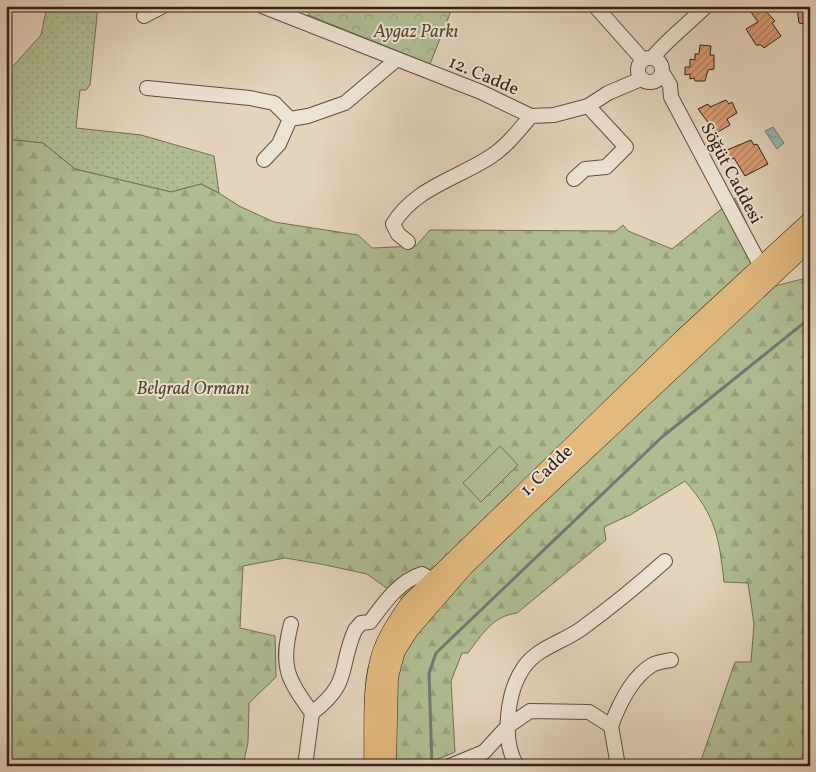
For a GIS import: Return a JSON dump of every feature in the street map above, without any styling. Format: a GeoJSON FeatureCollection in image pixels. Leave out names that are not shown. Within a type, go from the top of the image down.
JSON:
{"type":"FeatureCollection","features":[{"type":"Feature","properties":{"kind":"main road","name":"1. Cadde"},"geometry":{"type":"LineString","coordinates":[[373,766],[374,701],[378,665],[389,635],[408,604],[439,583],[524,509],[764,272],[810,221]]}},
{"type":"Feature","properties":{"kind":"main road","name":"1. Cadde"},"geometry":{"type":"LineString","coordinates":[[764,272],[810,241]]}},
{"type":"Feature","properties":{"kind":"main road","name":"1. Cadde"},"geometry":{"type":"LineString","coordinates":[[387,766],[389,677],[396,652],[439,583]]}},
{"type":"Feature","properties":{"kind":"street"},"geometry":{"type":"LineString","coordinates":[[144,16],[163,6]]}},
{"type":"Feature","properties":{"kind":"street","name":"12. Cadde"},"geometry":{"type":"LineString","coordinates":[[262,6],[481,92],[531,116],[554,115],[588,106],[608,93],[621,80],[650,70]]}},
{"type":"Feature","properties":{"kind":"street"},"geometry":{"type":"LineString","coordinates":[[596,7],[650,70],[677,36],[706,6]]}},
{"type":"Feature","properties":{"kind":"street"},"geometry":{"type":"LineString","coordinates":[[290,119],[308,116],[345,102],[396,60]]}},
{"type":"Feature","properties":{"kind":"street","name":"Söğüt Caddesi"},"geometry":{"type":"LineString","coordinates":[[650,70],[670,85],[671,97],[764,272]]}},
{"type":"Feature","properties":{"kind":"street"},"geometry":{"type":"LineString","coordinates":[[147,88],[250,98],[274,103],[290,119]]}},
{"type":"Feature","properties":{"kind":"street"},"geometry":{"type":"LineString","coordinates":[[574,178],[585,169],[606,167],[626,147],[588,106]]}},
{"type":"Feature","properties":{"kind":"street"},"geometry":{"type":"LineString","coordinates":[[408,242],[398,234],[393,224],[401,211],[431,188],[491,157],[531,116]]}},
{"type":"Feature","properties":{"kind":"street"},"geometry":{"type":"LineString","coordinates":[[264,160],[279,144],[290,119]]}},
{"type":"Feature","properties":{"kind":"street"},"geometry":{"type":"LineString","coordinates":[[518,766],[507,727],[513,685],[525,665],[543,650],[580,630],[665,561]]}},
{"type":"Feature","properties":{"kind":"street"},"geometry":{"type":"LineString","coordinates":[[312,712],[330,699],[340,684],[355,630],[361,623],[370,622],[387,598],[412,577],[422,574],[439,583]]}},
{"type":"Feature","properties":{"kind":"street"},"geometry":{"type":"LineString","coordinates":[[291,624],[286,645],[286,668],[294,688],[312,712],[305,766]]}},
{"type":"Feature","properties":{"kind":"street"},"geometry":{"type":"LineString","coordinates":[[618,766],[611,726],[618,706],[635,681],[652,665],[671,660]]}},
{"type":"Feature","properties":{"kind":"street"},"geometry":{"type":"LineString","coordinates":[[450,766],[484,752],[507,727],[530,711],[589,712],[611,726]]}},
{"type":"Feature","properties":{"kind":"green space"},"geometry":{"type":"Polygon","coordinates":[[[47,6],[98,6],[90,85],[86,90],[80,90],[76,128],[141,135],[214,156],[219,193],[201,184],[171,192],[75,169],[43,143],[6,139],[6,74],[41,35],[47,6]]]}},
{"type":"Feature","properties":{"kind":"green space","name":"Aygaz Parkı"},"geometry":{"type":"Polygon","coordinates":[[[312,6],[453,6],[430,64],[308,15],[312,6]]]}},
{"type":"Feature","properties":{"kind":"green space","name":"Belgrad Ormanı"},"geometry":{"type":"Polygon","coordinates":[[[6,139],[43,143],[75,169],[171,192],[201,184],[239,206],[274,222],[358,235],[372,248],[416,246],[430,230],[616,231],[623,225],[628,231],[672,249],[735,198],[775,286],[810,277],[810,766],[699,766],[735,662],[751,662],[754,624],[748,583],[724,582],[718,539],[710,516],[685,481],[630,515],[604,527],[606,540],[517,613],[495,622],[483,633],[468,653],[462,653],[451,681],[455,752],[444,757],[412,764],[367,765],[365,703],[368,668],[378,641],[402,599],[367,574],[285,558],[243,566],[240,628],[275,636],[276,677],[249,703],[248,742],[243,766],[6,766],[6,139]]]}},
{"type":"Feature","properties":{"kind":"green space"},"geometry":{"type":"Polygon","coordinates":[[[500,446],[518,465],[481,502],[463,483],[500,446]]]}},
{"type":"Feature","properties":{"kind":"water"},"geometry":{"type":"Polygon","coordinates":[[[773,127],[784,143],[777,149],[765,131],[773,127]]]}},
{"type":"Feature","properties":{"kind":"building"},"geometry":{"type":"Polygon","coordinates":[[[762,7],[775,21],[772,23],[781,36],[764,48],[761,45],[756,45],[746,29],[758,22],[751,12],[762,7]]]}},
{"type":"Feature","properties":{"kind":"building"},"geometry":{"type":"Polygon","coordinates":[[[810,7],[810,25],[799,23],[797,8],[810,7]]]}},
{"type":"Feature","properties":{"kind":"building"},"geometry":{"type":"Polygon","coordinates":[[[700,45],[711,46],[710,55],[714,55],[714,69],[708,70],[705,81],[695,81],[694,78],[690,79],[690,74],[685,75],[685,67],[690,67],[690,59],[695,60],[695,54],[699,54],[700,45]]]}},
{"type":"Feature","properties":{"kind":"building"},"geometry":{"type":"Polygon","coordinates":[[[726,100],[729,104],[732,102],[737,113],[727,119],[730,125],[716,133],[698,109],[708,104],[710,107],[726,100]]]}},
{"type":"Feature","properties":{"kind":"building"},"geometry":{"type":"Polygon","coordinates":[[[751,140],[754,145],[757,144],[768,164],[745,176],[734,158],[725,163],[720,153],[751,140]]]}},
{"type":"Feature","properties":{"kind":"waterway"},"geometry":{"type":"LineString","coordinates":[[432,766],[429,673],[436,653],[662,437],[810,318]]}}]}
